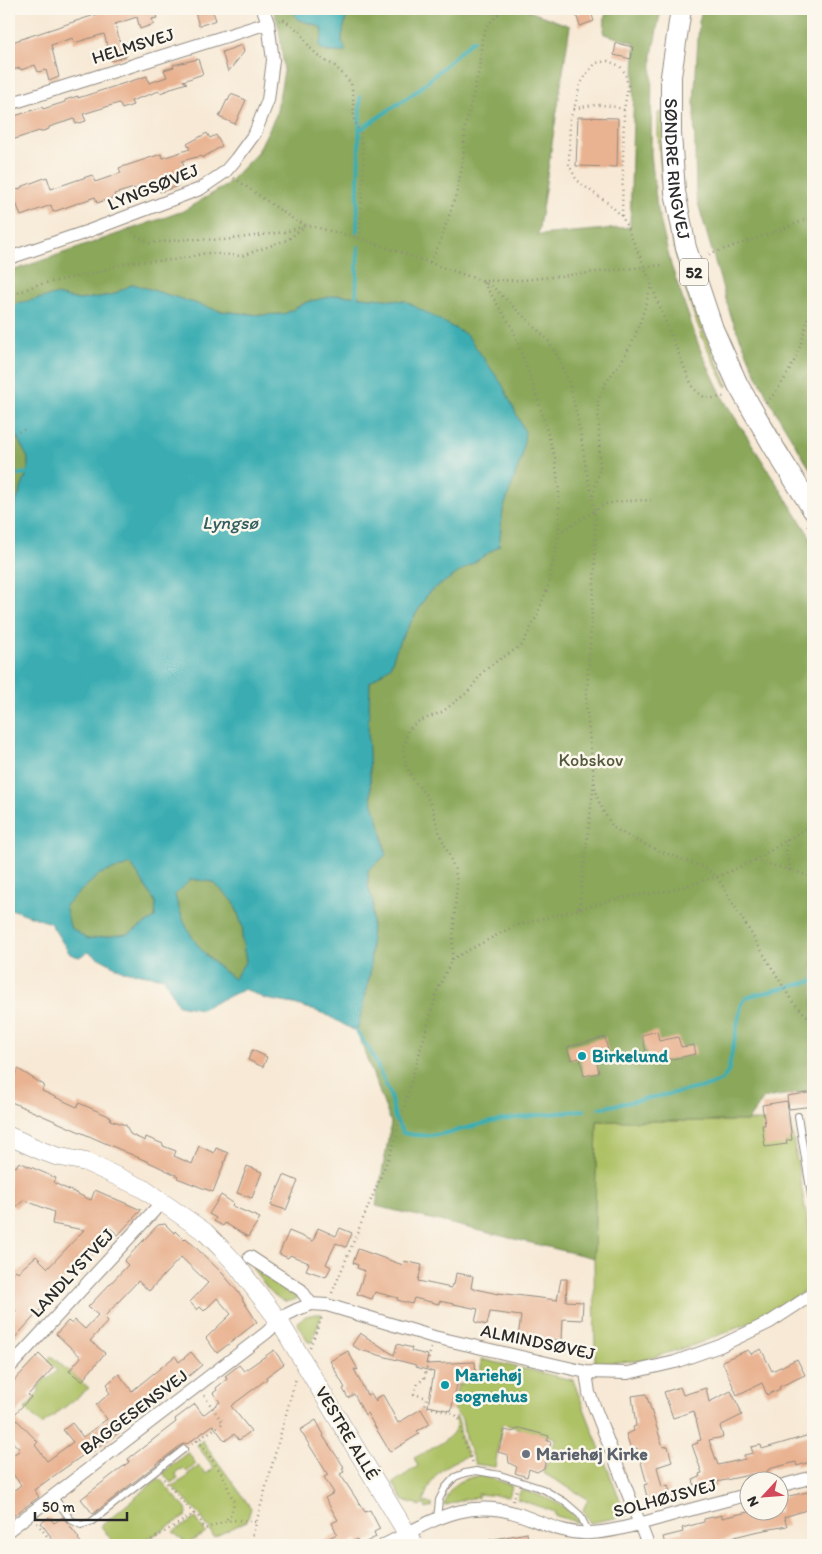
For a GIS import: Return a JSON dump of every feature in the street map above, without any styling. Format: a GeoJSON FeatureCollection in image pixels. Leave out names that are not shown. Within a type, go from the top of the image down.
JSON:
{"type":"FeatureCollection","features":[{"type":"Feature","properties":{"kind":"main road","name":"SØNDRE RINGVEJ"},"geometry":{"type":"LineString","coordinates":[[681,9],[671,76],[671,134],[675,192],[686,248],[712,329],[743,394],[813,510]]}},
{"type":"Feature","properties":{"kind":"street","name":"LYNGSØVEJ"},"geometry":{"type":"LineString","coordinates":[[9,258],[200,190],[224,172],[255,133],[268,100],[273,60],[268,23],[263,9]]}},
{"type":"Feature","properties":{"kind":"street","name":"HELMSVEJ"},"geometry":{"type":"LineString","coordinates":[[9,104],[268,23]]}},
{"type":"Feature","properties":{"kind":"street","name":"VESTRE ALLÉ"},"geometry":{"type":"LineString","coordinates":[[9,1136],[49,1154],[86,1162],[142,1188],[205,1232],[221,1248],[235,1263],[279,1321],[411,1540]]}},
{"type":"Feature","properties":{"kind":"street","name":"LANDLYSTVEJ"},"geometry":{"type":"LineString","coordinates":[[9,1368],[162,1202]]}},
{"type":"Feature","properties":{"kind":"street"},"geometry":{"type":"LineString","coordinates":[[250,1257],[301,1290],[311,1304]]}},
{"type":"Feature","properties":{"kind":"street","name":"ALMINDSØVEJ"},"geometry":{"type":"LineString","coordinates":[[279,1321],[286,1315],[311,1304],[327,1305],[434,1336],[586,1372],[628,1373],[674,1362],[720,1346],[770,1322],[813,1294]]}},
{"type":"Feature","properties":{"kind":"street","name":"BAGGESENSVEJ"},"geometry":{"type":"LineString","coordinates":[[9,1530],[266,1333],[279,1321]]}},
{"type":"Feature","properties":{"kind":"street"},"geometry":{"type":"LineString","coordinates":[[586,1372],[589,1393],[648,1545]]}},
{"type":"Feature","properties":{"kind":"street"},"geometry":{"type":"LineString","coordinates":[[790,1483],[813,1477]]}},
{"type":"Feature","properties":{"kind":"street","name":"SOLHØJSVEJ"},"geometry":{"type":"LineString","coordinates":[[384,1545],[411,1540],[437,1518],[478,1507],[516,1513],[570,1532],[589,1533],[613,1530],[740,1497]]}},
{"type":"Feature","properties":{"kind":"lane"},"geometry":{"type":"LineString","coordinates":[[798,1116],[813,1207]]}},
{"type":"Feature","properties":{"kind":"lane"},"geometry":{"type":"LineString","coordinates":[[53,1496],[71,1520],[81,1525],[92,1522],[184,1449]]}},
{"type":"Feature","properties":{"kind":"lane"},"geometry":{"type":"LineString","coordinates":[[437,1518],[439,1500],[445,1488],[455,1477],[476,1471],[500,1475],[543,1490],[565,1502],[580,1515],[589,1533]]}},
{"type":"Feature","properties":{"kind":"path"},"geometry":{"type":"LineString","coordinates":[[430,262],[442,236],[456,195],[463,162],[465,127],[479,70],[482,38],[487,26],[503,9]]}},
{"type":"Feature","properties":{"kind":"path"},"geometry":{"type":"LineString","coordinates":[[268,23],[283,19],[300,32],[310,48],[324,60],[334,65],[350,83],[354,94],[354,120],[360,133],[364,161],[359,238]]}},
{"type":"Feature","properties":{"kind":"path"},"geometry":{"type":"LineString","coordinates":[[622,216],[624,110],[628,86],[625,73],[620,66],[608,61],[596,63],[580,85],[570,118],[569,165],[580,183],[608,203],[622,216],[692,386],[699,394],[709,399],[743,394]]}},
{"type":"Feature","properties":{"kind":"path"},"geometry":{"type":"LineString","coordinates":[[574,109],[587,105],[602,105],[616,106],[624,110]]}},
{"type":"Feature","properties":{"kind":"path"},"geometry":{"type":"LineString","coordinates":[[224,172],[293,219],[306,225],[359,238],[482,281],[494,288],[548,340],[570,386],[595,510],[595,566],[586,705],[597,797],[614,828],[660,851],[703,867],[717,877],[792,1001],[813,1022]]}},
{"type":"Feature","properties":{"kind":"path"},"geometry":{"type":"LineString","coordinates":[[709,254],[764,236],[813,216]]}},
{"type":"Feature","properties":{"kind":"path"},"geometry":{"type":"LineString","coordinates":[[121,219],[135,234],[150,243],[189,239],[224,240],[285,232],[306,225]]}},
{"type":"Feature","properties":{"kind":"path"},"geometry":{"type":"LineString","coordinates":[[9,297],[36,285],[91,274],[130,262],[173,260],[207,254],[242,256],[289,239],[306,225]]}},
{"type":"Feature","properties":{"kind":"path"},"geometry":{"type":"LineString","coordinates":[[482,281],[522,280],[662,265]]}},
{"type":"Feature","properties":{"kind":"path"},"geometry":{"type":"LineString","coordinates":[[250,1545],[302,1357],[312,1345],[391,1152],[403,1116],[438,989],[452,959],[456,876],[438,828],[434,810],[407,766],[403,750],[408,730],[417,722],[442,712],[468,692],[483,672],[494,662],[522,645],[536,618],[549,584],[559,533],[559,491],[555,458],[538,400],[513,329],[482,281]]}},
{"type":"Feature","properties":{"kind":"path"},"geometry":{"type":"LineString","coordinates":[[592,498],[600,468],[598,401],[605,384],[632,343],[642,317],[651,284]]}},
{"type":"Feature","properties":{"kind":"path"},"geometry":{"type":"LineString","coordinates":[[755,414],[778,390],[797,358],[807,323],[813,289]]}},
{"type":"Feature","properties":{"kind":"path"},"geometry":{"type":"LineString","coordinates":[[14,434],[27,428]]}},
{"type":"Feature","properties":{"kind":"path"},"geometry":{"type":"LineString","coordinates":[[9,459],[15,471],[9,485]]}},
{"type":"Feature","properties":{"kind":"path"},"geometry":{"type":"LineString","coordinates":[[559,533],[606,504],[651,500]]}},
{"type":"Feature","properties":{"kind":"path"},"geometry":{"type":"LineString","coordinates":[[579,908],[594,778]]}},
{"type":"Feature","properties":{"kind":"path"},"geometry":{"type":"LineString","coordinates":[[452,959],[514,926],[620,898],[667,891],[717,877],[755,860],[813,824]]}},
{"type":"Feature","properties":{"kind":"path"},"geometry":{"type":"LineString","coordinates":[[787,840],[786,852],[791,870]]}},
{"type":"Feature","properties":{"kind":"path"},"geometry":{"type":"LineString","coordinates":[[755,860],[813,877]]}},
{"type":"Feature","properties":{"kind":"path"},"geometry":{"type":"LineString","coordinates":[[434,1336],[424,1379],[418,1383],[414,1394],[427,1398],[425,1406],[456,1414],[461,1422],[462,1437],[476,1471]]}},
{"type":"Feature","properties":{"kind":"path"},"geometry":{"type":"LineString","coordinates":[[184,1449],[223,1423],[197,1386]]}},
{"type":"Feature","properties":{"kind":"path"},"geometry":{"type":"LineString","coordinates":[[198,1440],[222,1474],[234,1502],[231,1514],[225,1521]]}},
{"type":"Feature","properties":{"kind":"path"},"geometry":{"type":"LineString","coordinates":[[157,1471],[194,1514],[198,1516],[205,1528],[225,1521],[240,1519],[256,1522]]}},
{"type":"Feature","properties":{"kind":"path"},"geometry":{"type":"LineString","coordinates":[[514,1497],[516,1490]]}},
{"type":"Feature","properties":{"kind":"path"},"geometry":{"type":"LineString","coordinates":[[31,1513],[54,1545]]}},
{"type":"Feature","properties":{"kind":"path"},"geometry":{"type":"LineString","coordinates":[[142,1545],[194,1514]]}},
{"type":"Feature","properties":{"kind":"green space","name":"Kobskov"},"geometry":{"type":"Polygon","coordinates":[[[273,9],[295,9],[297,19],[320,27],[327,52],[345,52],[342,39],[347,9],[524,9],[570,26],[538,235],[630,227],[635,43],[604,34],[605,15],[624,9],[661,9],[652,55],[651,154],[657,207],[671,265],[700,349],[724,400],[813,541],[813,1091],[764,1098],[748,1121],[597,1121],[594,1258],[376,1206],[391,1123],[357,1032],[370,974],[373,901],[368,886],[368,870],[386,855],[371,797],[368,733],[370,682],[390,667],[399,642],[429,592],[499,546],[503,510],[522,456],[405,301],[338,295],[307,302],[284,314],[260,315],[220,311],[133,284],[112,295],[79,300],[55,295],[9,310],[9,272],[183,211],[225,186],[257,153],[276,115],[284,71],[279,28],[273,9]]]}},
{"type":"Feature","properties":{"kind":"green space"},"geometry":{"type":"Polygon","coordinates":[[[702,9],[813,9],[813,474],[773,407],[731,317],[696,196],[694,104],[699,22],[702,9]]]}},
{"type":"Feature","properties":{"kind":"green space"},"geometry":{"type":"Polygon","coordinates":[[[663,112],[666,185],[662,185],[658,136],[658,113],[663,112]]]}},
{"type":"Feature","properties":{"kind":"green space"},"geometry":{"type":"Polygon","coordinates":[[[667,187],[704,329],[700,331],[687,296],[673,243],[662,188],[667,187]]]}},
{"type":"Feature","properties":{"kind":"green space"},"geometry":{"type":"Polygon","coordinates":[[[704,331],[727,384],[726,387],[700,333],[704,331]]]}},
{"type":"Feature","properties":{"kind":"green space"},"geometry":{"type":"Polygon","coordinates":[[[764,410],[813,487],[813,495],[764,415],[764,410]]]}},
{"type":"Feature","properties":{"kind":"green space"},"geometry":{"type":"Polygon","coordinates":[[[9,423],[28,458],[28,471],[9,520],[9,423]]]}},
{"type":"Feature","properties":{"kind":"green space"},"geometry":{"type":"Polygon","coordinates":[[[131,864],[156,903],[155,918],[128,934],[87,939],[70,927],[64,905],[100,874],[131,864]]]}},
{"type":"Feature","properties":{"kind":"green space"},"geometry":{"type":"Polygon","coordinates":[[[191,879],[213,882],[234,902],[243,928],[242,939],[246,961],[234,979],[203,952],[184,922],[175,895],[191,879]]]}},
{"type":"Feature","properties":{"kind":"green space"},"geometry":{"type":"Polygon","coordinates":[[[597,1121],[790,1121],[813,1253],[813,1286],[757,1320],[694,1345],[644,1360],[595,1364],[594,1258],[597,1121]]]}},
{"type":"Feature","properties":{"kind":"green space"},"geometry":{"type":"Polygon","coordinates":[[[253,1267],[298,1298],[290,1301],[279,1299],[253,1267]]]}},
{"type":"Feature","properties":{"kind":"green space"},"geometry":{"type":"Polygon","coordinates":[[[322,1314],[312,1342],[308,1342],[297,1322],[306,1316],[322,1314]]]}},
{"type":"Feature","properties":{"kind":"green space"},"geometry":{"type":"Polygon","coordinates":[[[51,1356],[89,1388],[42,1425],[25,1409],[39,1392],[38,1387],[46,1377],[48,1379],[57,1371],[48,1360],[51,1356]]]}},
{"type":"Feature","properties":{"kind":"green space"},"geometry":{"type":"Polygon","coordinates":[[[481,1359],[573,1380],[626,1516],[590,1523],[583,1510],[588,1499],[543,1473],[556,1438],[502,1424],[495,1467],[475,1464],[465,1438],[462,1419],[453,1410],[458,1384],[462,1385],[463,1381],[481,1379],[481,1359]]]}},
{"type":"Feature","properties":{"kind":"green space"},"geometry":{"type":"Polygon","coordinates":[[[456,1416],[459,1422],[461,1439],[468,1456],[451,1463],[434,1478],[423,1502],[432,1504],[432,1507],[426,1509],[425,1505],[420,1507],[417,1506],[418,1504],[404,1501],[393,1483],[418,1466],[414,1458],[453,1433],[456,1416]]]}},
{"type":"Feature","properties":{"kind":"green space"},"geometry":{"type":"Polygon","coordinates":[[[202,1440],[251,1508],[247,1521],[214,1537],[200,1515],[172,1486],[186,1478],[188,1474],[199,1466],[206,1474],[214,1468],[197,1445],[202,1440]]]}},
{"type":"Feature","properties":{"kind":"green space"},"geometry":{"type":"Polygon","coordinates":[[[188,1452],[196,1464],[187,1472],[184,1469],[178,1470],[176,1475],[178,1478],[171,1483],[163,1473],[188,1452]]]}},
{"type":"Feature","properties":{"kind":"green space"},"geometry":{"type":"Polygon","coordinates":[[[482,1476],[512,1486],[509,1497],[478,1494],[478,1498],[466,1499],[444,1506],[449,1493],[457,1484],[469,1478],[482,1476]]]}},
{"type":"Feature","properties":{"kind":"green space"},"geometry":{"type":"Polygon","coordinates":[[[159,1478],[186,1509],[186,1516],[138,1545],[115,1545],[101,1526],[159,1478]]]}},
{"type":"Feature","properties":{"kind":"green space"},"geometry":{"type":"Polygon","coordinates":[[[521,1490],[554,1501],[569,1511],[579,1523],[554,1515],[555,1512],[517,1499],[521,1490]]]}},
{"type":"Feature","properties":{"kind":"green space"},"geometry":{"type":"Polygon","coordinates":[[[196,1518],[206,1533],[187,1544],[173,1532],[196,1518]]]}},
{"type":"Feature","properties":{"kind":"water"},"geometry":{"type":"Polygon","coordinates":[[[295,9],[347,9],[342,39],[345,52],[322,50],[319,46],[323,33],[322,29],[297,19],[295,9]]]}},
{"type":"Feature","properties":{"kind":"water","name":"Lyngsø"},"geometry":{"type":"Polygon","coordinates":[[[133,284],[220,311],[260,315],[284,314],[307,302],[338,295],[405,301],[467,335],[502,384],[525,432],[522,456],[503,510],[499,546],[429,592],[399,642],[390,667],[370,682],[368,733],[371,797],[386,855],[368,870],[368,886],[373,901],[370,974],[357,1032],[325,1014],[294,1004],[265,999],[245,989],[201,1009],[178,1005],[164,978],[123,971],[88,952],[79,957],[70,954],[50,923],[14,910],[9,911],[9,520],[28,471],[28,458],[9,423],[9,310],[18,303],[55,295],[79,300],[112,295],[133,284]],[[131,864],[100,874],[65,905],[70,927],[87,939],[128,934],[155,918],[156,903],[131,864]],[[191,879],[175,895],[184,921],[204,953],[234,979],[246,961],[242,939],[243,928],[234,902],[213,882],[191,879]]]}},
{"type":"Feature","properties":{"kind":"building"},"geometry":{"type":"Polygon","coordinates":[[[113,9],[156,9],[157,18],[152,19],[154,24],[140,29],[137,17],[115,24],[121,46],[123,45],[127,56],[112,61],[104,34],[74,43],[73,38],[51,45],[59,77],[49,81],[46,70],[38,72],[35,65],[21,70],[20,68],[9,71],[9,43],[113,9]]]}},
{"type":"Feature","properties":{"kind":"building"},"geometry":{"type":"Polygon","coordinates":[[[194,9],[212,9],[216,20],[199,26],[194,9]]]}},
{"type":"Feature","properties":{"kind":"building"},"geometry":{"type":"Polygon","coordinates":[[[590,9],[594,21],[580,26],[576,14],[590,9]]]}},
{"type":"Feature","properties":{"kind":"building"},"geometry":{"type":"Polygon","coordinates":[[[616,43],[633,47],[631,59],[614,55],[616,43]]]}},
{"type":"Feature","properties":{"kind":"building"},"geometry":{"type":"Polygon","coordinates":[[[242,45],[244,52],[228,72],[222,52],[242,45]]]}},
{"type":"Feature","properties":{"kind":"building"},"geometry":{"type":"Polygon","coordinates":[[[198,59],[203,74],[183,81],[187,83],[131,101],[133,105],[122,109],[119,103],[83,114],[86,121],[76,124],[74,119],[9,141],[9,118],[147,76],[149,83],[167,77],[164,70],[174,67],[173,65],[198,59]]]}},
{"type":"Feature","properties":{"kind":"building"},"geometry":{"type":"Polygon","coordinates":[[[231,94],[246,100],[235,124],[219,117],[231,94]]]}},
{"type":"Feature","properties":{"kind":"building"},"geometry":{"type":"Polygon","coordinates":[[[578,117],[618,118],[617,167],[576,166],[578,117]]]}},
{"type":"Feature","properties":{"kind":"building"},"geometry":{"type":"Polygon","coordinates":[[[207,133],[210,138],[216,135],[222,146],[202,158],[201,156],[182,161],[185,170],[180,171],[182,175],[175,177],[178,186],[160,192],[157,184],[135,191],[134,188],[114,194],[115,197],[97,203],[95,197],[53,212],[51,205],[21,216],[12,192],[47,177],[51,189],[92,175],[95,182],[121,173],[119,168],[161,154],[163,158],[190,149],[187,144],[207,133]]]}},
{"type":"Feature","properties":{"kind":"building"},"geometry":{"type":"Polygon","coordinates":[[[657,1031],[659,1041],[678,1037],[681,1047],[694,1045],[696,1054],[649,1064],[642,1035],[657,1031]]]}},
{"type":"Feature","properties":{"kind":"building","name":"Birkelund"},"geometry":{"type":"Polygon","coordinates":[[[605,1037],[608,1051],[595,1054],[599,1073],[584,1076],[580,1058],[571,1060],[567,1047],[605,1037]]]}},
{"type":"Feature","properties":{"kind":"building"},"geometry":{"type":"Polygon","coordinates":[[[252,1050],[267,1057],[263,1067],[248,1060],[252,1050]]]}},
{"type":"Feature","properties":{"kind":"building"},"geometry":{"type":"Polygon","coordinates":[[[18,1069],[44,1085],[42,1091],[77,1107],[79,1103],[111,1117],[110,1120],[126,1125],[130,1134],[145,1141],[146,1137],[163,1144],[163,1146],[176,1151],[174,1156],[192,1164],[199,1146],[214,1153],[216,1148],[228,1153],[213,1192],[177,1178],[178,1176],[153,1164],[9,1101],[9,1084],[18,1069]]]}},
{"type":"Feature","properties":{"kind":"building"},"geometry":{"type":"Polygon","coordinates":[[[813,1092],[813,1106],[789,1109],[787,1096],[813,1092]]]}},
{"type":"Feature","properties":{"kind":"building"},"geometry":{"type":"Polygon","coordinates":[[[787,1101],[792,1140],[786,1140],[787,1144],[765,1147],[762,1125],[765,1125],[762,1105],[787,1101]]]}},
{"type":"Feature","properties":{"kind":"building"},"geometry":{"type":"Polygon","coordinates":[[[19,1162],[56,1178],[54,1183],[91,1200],[95,1190],[141,1210],[118,1235],[107,1225],[93,1243],[98,1248],[68,1280],[65,1278],[40,1305],[43,1307],[9,1344],[9,1320],[16,1311],[9,1304],[9,1278],[16,1270],[18,1272],[36,1256],[48,1268],[84,1230],[52,1224],[54,1212],[24,1200],[15,1208],[9,1202],[9,1164],[16,1167],[19,1162]]]}},
{"type":"Feature","properties":{"kind":"building"},"geometry":{"type":"Polygon","coordinates":[[[247,1166],[262,1172],[252,1198],[237,1193],[247,1166]]]}},
{"type":"Feature","properties":{"kind":"building"},"geometry":{"type":"Polygon","coordinates":[[[284,1175],[298,1181],[286,1210],[271,1205],[284,1175]]]}},
{"type":"Feature","properties":{"kind":"building"},"geometry":{"type":"Polygon","coordinates":[[[221,1195],[233,1203],[232,1206],[260,1218],[248,1237],[225,1223],[223,1226],[214,1221],[216,1218],[209,1214],[221,1195]]]}},
{"type":"Feature","properties":{"kind":"building"},"geometry":{"type":"Polygon","coordinates":[[[165,1224],[184,1240],[186,1238],[223,1274],[243,1298],[257,1322],[217,1353],[206,1338],[231,1314],[217,1298],[204,1311],[200,1307],[197,1310],[190,1302],[208,1283],[181,1257],[149,1291],[138,1281],[104,1317],[108,1321],[90,1341],[105,1353],[82,1381],[69,1371],[81,1357],[56,1334],[68,1321],[72,1324],[75,1320],[85,1329],[98,1315],[88,1307],[128,1265],[124,1261],[158,1225],[165,1224]]]}},
{"type":"Feature","properties":{"kind":"building"},"geometry":{"type":"Polygon","coordinates":[[[318,1228],[336,1236],[340,1228],[352,1233],[346,1247],[336,1243],[326,1264],[331,1267],[326,1277],[306,1270],[309,1263],[290,1255],[288,1258],[279,1254],[289,1231],[313,1241],[318,1228]]]}},
{"type":"Feature","properties":{"kind":"building"},"geometry":{"type":"Polygon","coordinates":[[[358,1249],[403,1265],[404,1261],[422,1265],[418,1281],[451,1288],[452,1284],[454,1285],[456,1273],[473,1276],[471,1288],[498,1294],[557,1300],[561,1279],[567,1279],[566,1301],[583,1302],[582,1320],[563,1319],[562,1340],[529,1339],[518,1337],[521,1316],[490,1312],[487,1325],[475,1322],[478,1309],[439,1301],[439,1304],[414,1298],[412,1304],[375,1292],[372,1299],[357,1294],[365,1271],[357,1268],[358,1265],[353,1263],[358,1249]]]}},
{"type":"Feature","properties":{"kind":"building"},"geometry":{"type":"Polygon","coordinates":[[[360,1333],[394,1355],[397,1344],[412,1348],[411,1351],[428,1355],[426,1364],[475,1362],[476,1376],[459,1376],[451,1411],[428,1406],[434,1372],[416,1367],[416,1365],[360,1350],[352,1345],[360,1333]]]}},
{"type":"Feature","properties":{"kind":"building"},"geometry":{"type":"Polygon","coordinates":[[[761,1349],[772,1371],[797,1359],[805,1375],[767,1395],[762,1383],[737,1395],[722,1361],[748,1350],[751,1354],[761,1349]]]}},
{"type":"Feature","properties":{"kind":"building"},"geometry":{"type":"Polygon","coordinates":[[[274,1350],[284,1364],[231,1406],[251,1431],[239,1440],[234,1434],[225,1441],[213,1425],[187,1444],[181,1445],[93,1514],[81,1499],[129,1462],[128,1459],[176,1422],[175,1419],[195,1404],[203,1415],[220,1402],[213,1393],[227,1379],[225,1376],[239,1365],[244,1371],[274,1350]]]}},
{"type":"Feature","properties":{"kind":"building"},"geometry":{"type":"Polygon","coordinates":[[[348,1351],[358,1370],[354,1369],[367,1395],[371,1393],[376,1402],[376,1398],[383,1395],[398,1423],[421,1409],[430,1424],[417,1431],[419,1434],[390,1452],[367,1413],[365,1415],[354,1394],[348,1398],[343,1389],[345,1388],[330,1361],[348,1351]]]}},
{"type":"Feature","properties":{"kind":"building"},"geometry":{"type":"Polygon","coordinates":[[[191,1352],[202,1365],[147,1407],[141,1399],[114,1421],[121,1431],[34,1490],[39,1497],[9,1519],[9,1494],[21,1485],[9,1469],[9,1458],[20,1450],[9,1438],[9,1391],[14,1385],[12,1383],[39,1354],[53,1368],[28,1395],[31,1397],[13,1416],[38,1442],[35,1445],[47,1461],[73,1442],[63,1430],[72,1423],[83,1437],[107,1419],[96,1405],[110,1393],[107,1389],[109,1387],[107,1384],[119,1374],[132,1391],[175,1356],[179,1362],[191,1352]]]}},
{"type":"Feature","properties":{"kind":"building"},"geometry":{"type":"Polygon","coordinates":[[[680,1387],[683,1395],[706,1388],[709,1402],[731,1391],[742,1415],[720,1426],[723,1437],[709,1440],[718,1465],[745,1459],[744,1455],[753,1453],[751,1447],[761,1445],[762,1449],[813,1434],[813,1445],[809,1446],[813,1461],[797,1466],[796,1462],[769,1469],[767,1472],[740,1472],[740,1477],[717,1482],[718,1485],[697,1492],[693,1480],[700,1477],[699,1474],[702,1473],[692,1445],[701,1440],[694,1411],[673,1418],[664,1392],[680,1387]]]}},
{"type":"Feature","properties":{"kind":"building"},"geometry":{"type":"Polygon","coordinates":[[[646,1394],[663,1447],[668,1446],[672,1462],[657,1467],[662,1487],[668,1485],[671,1497],[664,1499],[665,1501],[649,1505],[644,1485],[647,1484],[637,1448],[631,1449],[626,1434],[634,1431],[633,1427],[636,1426],[632,1396],[646,1394]]]}},
{"type":"Feature","properties":{"kind":"building"},"geometry":{"type":"Polygon","coordinates":[[[316,1420],[323,1436],[344,1467],[342,1468],[344,1472],[340,1474],[365,1512],[370,1510],[380,1529],[374,1532],[376,1537],[360,1545],[357,1539],[346,1545],[315,1545],[337,1534],[332,1523],[338,1520],[325,1498],[334,1493],[324,1477],[328,1475],[300,1430],[316,1420]]]}},
{"type":"Feature","properties":{"kind":"building","name":"Mariehøj Kirke"},"geometry":{"type":"Polygon","coordinates":[[[520,1428],[549,1436],[547,1441],[551,1442],[544,1468],[537,1472],[529,1469],[527,1477],[515,1473],[517,1467],[509,1463],[508,1455],[498,1452],[505,1430],[512,1432],[520,1428]]]}},
{"type":"Feature","properties":{"kind":"building"},"geometry":{"type":"Polygon","coordinates":[[[812,1491],[813,1508],[790,1515],[790,1496],[812,1491]]]}},
{"type":"Feature","properties":{"kind":"building"},"geometry":{"type":"Polygon","coordinates":[[[740,1514],[740,1522],[786,1522],[787,1526],[708,1544],[708,1541],[690,1545],[665,1545],[663,1537],[683,1532],[682,1528],[704,1522],[704,1519],[722,1515],[722,1518],[740,1514]]]}},
{"type":"Feature","properties":{"kind":"building"},"geometry":{"type":"Polygon","coordinates":[[[49,1517],[54,1523],[63,1517],[83,1545],[57,1545],[41,1523],[49,1517]]]}},
{"type":"Feature","properties":{"kind":"building"},"geometry":{"type":"Polygon","coordinates":[[[527,1533],[529,1545],[489,1545],[489,1540],[527,1533]]]}},
{"type":"Feature","properties":{"kind":"waterway"},"geometry":{"type":"LineString","coordinates":[[361,129],[417,91],[473,40]]}},
{"type":"Feature","properties":{"kind":"waterway"},"geometry":{"type":"LineString","coordinates":[[357,232],[360,97]]}},
{"type":"Feature","properties":{"kind":"waterway"},"geometry":{"type":"LineString","coordinates":[[356,297],[358,247]]}},
{"type":"Feature","properties":{"kind":"waterway"},"geometry":{"type":"LineString","coordinates":[[9,476],[27,473]]}},
{"type":"Feature","properties":{"kind":"waterway"},"geometry":{"type":"LineString","coordinates":[[600,1108],[709,1086],[722,1080],[728,1072],[741,1006],[746,997],[813,981]]}},
{"type":"Feature","properties":{"kind":"waterway"},"geometry":{"type":"LineString","coordinates":[[357,1032],[371,1052],[390,1094],[395,1118],[403,1133],[438,1135],[503,1120],[584,1110]]}},
{"type":"Feature","properties":{"kind":"place","name":"Birkelund"},"geometry":{"type":"Point","coordinates":[582,1056]}},
{"type":"Feature","properties":{"kind":"place","name":"Mariehøj sognehus"},"geometry":{"type":"Point","coordinates":[445,1385]}},
{"type":"Feature","properties":{"kind":"place","name":"Mariehøj Kirke"},"geometry":{"type":"Point","coordinates":[526,1454]}}]}
